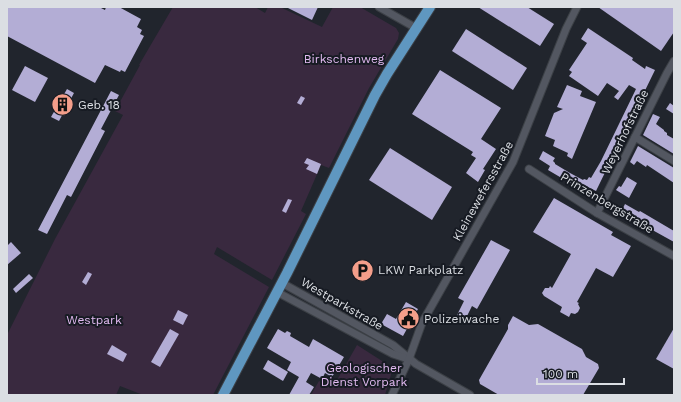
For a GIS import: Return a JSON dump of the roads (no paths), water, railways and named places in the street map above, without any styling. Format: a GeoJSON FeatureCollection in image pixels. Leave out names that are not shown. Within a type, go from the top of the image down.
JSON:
{"type":"FeatureCollection","features":[{"type":"Feature","properties":{"kind":"main road"},"geometry":{"type":"LineString","coordinates":[[223,395],[280,287],[387,74],[430,7]]}},
{"type":"Feature","properties":{"kind":"street"},"geometry":{"type":"LineString","coordinates":[[379,7],[416,28]]}},
{"type":"Feature","properties":{"kind":"street","name":"Kleinewefersstraße"},"geometry":{"type":"LineString","coordinates":[[392,395],[409,359],[422,323],[513,162],[566,29],[577,7]]}},
{"type":"Feature","properties":{"kind":"street","name":"Weyerhofstraße"},"geometry":{"type":"LineString","coordinates":[[598,213],[674,61]]}},
{"type":"Feature","properties":{"kind":"street"},"geometry":{"type":"LineString","coordinates":[[635,137],[674,161]]}},
{"type":"Feature","properties":{"kind":"street","name":"Prinzenbergstraße"},"geometry":{"type":"LineString","coordinates":[[529,169],[598,213],[674,256]]}},
{"type":"Feature","properties":{"kind":"street","name":"Westparkstraße"},"geometry":{"type":"LineString","coordinates":[[280,287],[392,354],[409,359]]}},
{"type":"Feature","properties":{"kind":"street","name":"Westparkstraße"},"geometry":{"type":"LineString","coordinates":[[280,287],[393,345],[409,359],[470,395]]}},
{"type":"Feature","properties":{"kind":"place","name":"Geb. 18"},"geometry":{"type":"Point","coordinates":[63,105]}},
{"type":"Feature","properties":{"kind":"place","name":"LKW Parkplatz"},"geometry":{"type":"Point","coordinates":[362,270]}},
{"type":"Feature","properties":{"kind":"place","name":"Polizeiwache"},"geometry":{"type":"Point","coordinates":[408,319]}},
{"type":"Feature","properties":{"kind":"park label","name":"Birkschenweg"},"geometry":{"type":"Point","coordinates":[344,59]}},
{"type":"Feature","properties":{"kind":"park label","name":"Westpark"},"geometry":{"type":"Point","coordinates":[94,320]}},
{"type":"Feature","properties":{"kind":"park label","name":"Geologischer Dienst Vorpark"},"geometry":{"type":"Point","coordinates":[364,375]}}]}
